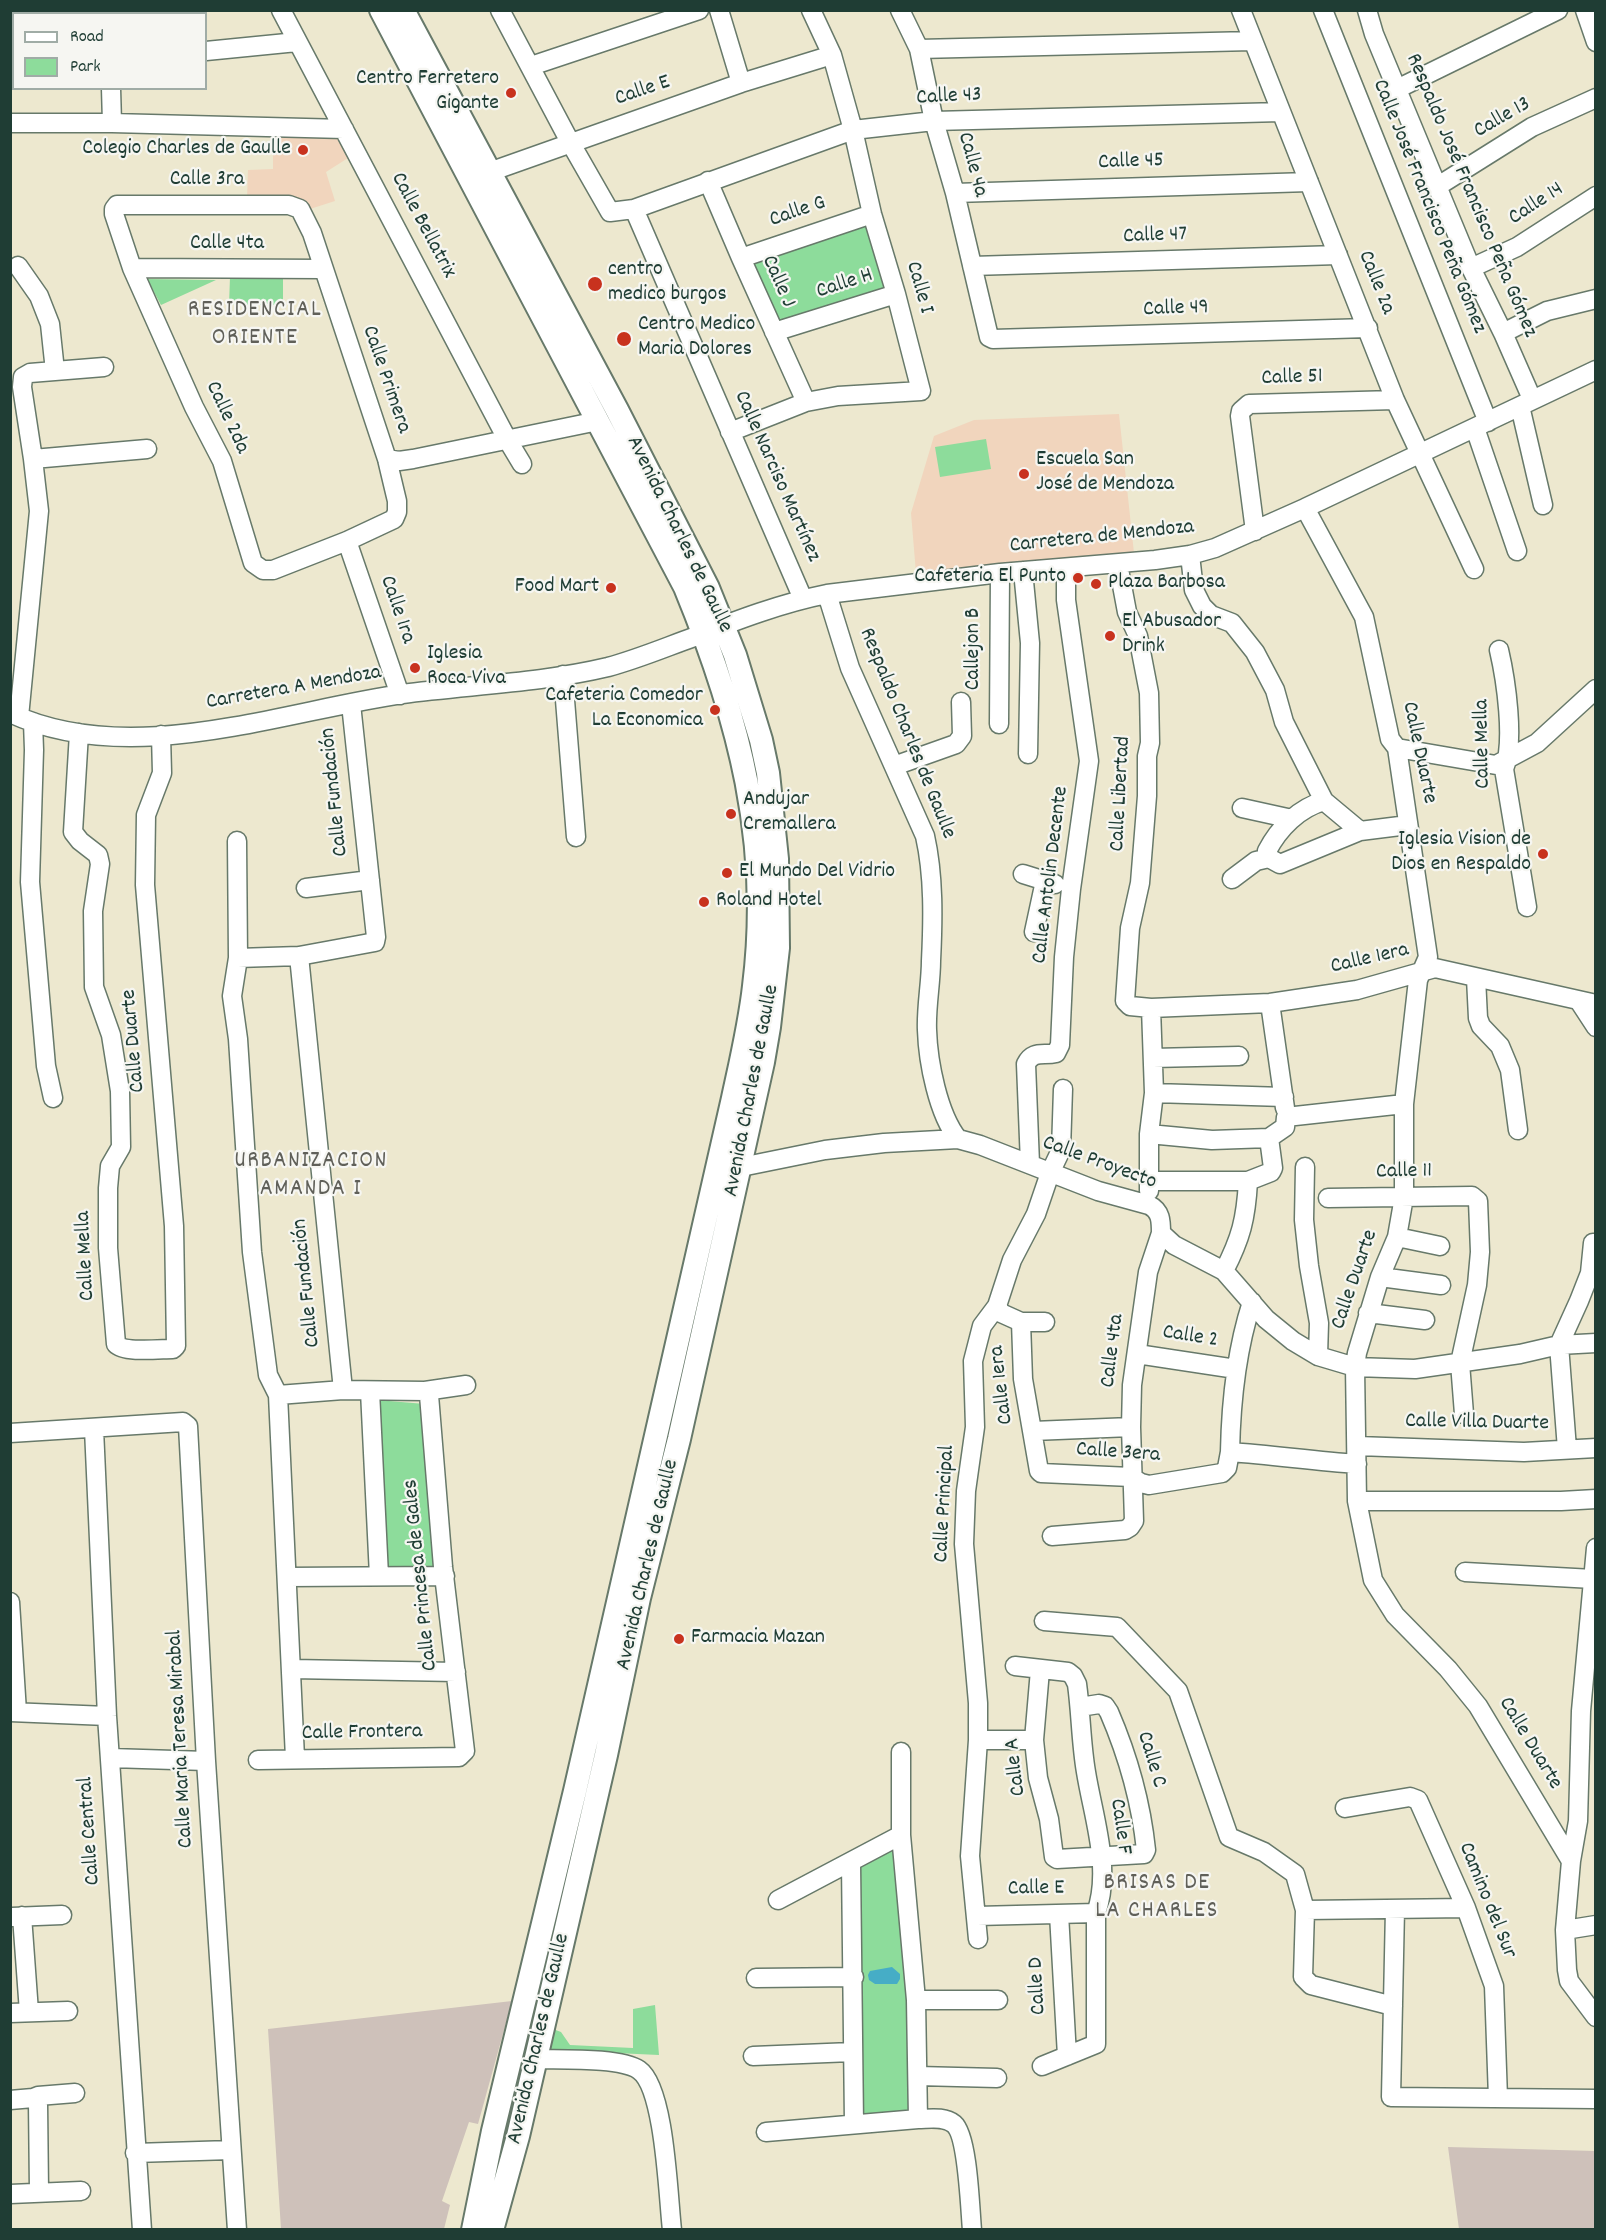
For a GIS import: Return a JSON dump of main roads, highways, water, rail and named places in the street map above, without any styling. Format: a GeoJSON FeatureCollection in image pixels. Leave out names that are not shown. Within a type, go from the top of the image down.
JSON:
{"type":"FeatureCollection","features":[{"type":"Feature","properties":{"kind":"main road","name":"Avenida Charles de Gaulle"},"geometry":{"type":"LineString","coordinates":[[381,10],[617,410],[708,588],[714,629]]}},
{"type":"Feature","properties":{"kind":"main road","name":"Avenida Charles de Gaulle"},"geometry":{"type":"LineString","coordinates":[[403,10],[479,175]]}},
{"type":"Feature","properties":{"kind":"main road","name":"Avenida Charles de Gaulle"},"geometry":{"type":"LineString","coordinates":[[473,2229],[493,2131],[572,1802],[693,1325],[737,1127],[763,1062],[774,993],[778,948],[777,859],[768,773],[745,685],[714,629],[686,587],[598,421],[497,208]]}},
{"type":"Feature","properties":{"kind":"main road","name":"Avenida Charles de Gaulle"},"geometry":{"type":"LineString","coordinates":[[492,2229],[518,2136],[603,1767],[639,1598],[679,1439],[693,1325],[741,1167],[737,1127]]}},
{"type":"Feature","properties":{"kind":"main road"},"geometry":{"type":"LineString","coordinates":[[459,2229],[493,2131]]}},
{"type":"Feature","properties":{"kind":"main road"},"geometry":{"type":"LineString","coordinates":[[503,2229],[518,2136]]}},
{"type":"Feature","properties":{"kind":"water"},"geometry":{"type":"Polygon","coordinates":[[[892,1967],[900,1974],[897,1984],[875,1984],[869,1980],[870,1971],[892,1967]]]}},
{"type":"Feature","properties":{"kind":"place","name":"Centro Ferretero Gigante"},"geometry":{"type":"Point","coordinates":[511,93]}},
{"type":"Feature","properties":{"kind":"place","name":"Colegio Charles de Gaulle"},"geometry":{"type":"Point","coordinates":[303,150]}},
{"type":"Feature","properties":{"kind":"place","name":"centro medico burgos"},"geometry":{"type":"Point","coordinates":[595,284]}},
{"type":"Feature","properties":{"kind":"place","name":"Centro Medico Maria Dolores"},"geometry":{"type":"Point","coordinates":[624,339]}},
{"type":"Feature","properties":{"kind":"place","name":"Escuela San José de Mendoza"},"geometry":{"type":"Point","coordinates":[1024,474]}},
{"type":"Feature","properties":{"kind":"place","name":"Cafeteria El Punto"},"geometry":{"type":"Point","coordinates":[1078,578]}},
{"type":"Feature","properties":{"kind":"place","name":"Plaza Barbosa"},"geometry":{"type":"Point","coordinates":[1096,584]}},
{"type":"Feature","properties":{"kind":"place","name":"Food Mart"},"geometry":{"type":"Point","coordinates":[611,588]}},
{"type":"Feature","properties":{"kind":"place","name":"El Abusador Drink"},"geometry":{"type":"Point","coordinates":[1110,636]}},
{"type":"Feature","properties":{"kind":"place","name":"Iglesia Roca Viva"},"geometry":{"type":"Point","coordinates":[415,668]}},
{"type":"Feature","properties":{"kind":"place","name":"Cafeteria Comedor La Economica"},"geometry":{"type":"Point","coordinates":[715,710]}},
{"type":"Feature","properties":{"kind":"place","name":"Andujar Cremallera"},"geometry":{"type":"Point","coordinates":[731,814]}},
{"type":"Feature","properties":{"kind":"place","name":"Iglesia Vision de Dios en Respaldo"},"geometry":{"type":"Point","coordinates":[1543,854]}},
{"type":"Feature","properties":{"kind":"place","name":"El Mundo Del Vidrio"},"geometry":{"type":"Point","coordinates":[727,873]}},
{"type":"Feature","properties":{"kind":"place","name":"Roland Hotel"},"geometry":{"type":"Point","coordinates":[704,902]}},
{"type":"Feature","properties":{"kind":"place","name":"Farmacia Mazan"},"geometry":{"type":"Point","coordinates":[679,1639]}},
{"type":"Feature","properties":{"kind":"district","name":"RESIDENCIAL ORIENTE"},"geometry":{"type":"Point","coordinates":[255,326]}},
{"type":"Feature","properties":{"kind":"district","name":"URBANIZACION AMANDA I"},"geometry":{"type":"Point","coordinates":[311,1177]}},
{"type":"Feature","properties":{"kind":"district","name":"BRISAS DE LA CHARLES"},"geometry":{"type":"Point","coordinates":[1157,1899]}}]}
